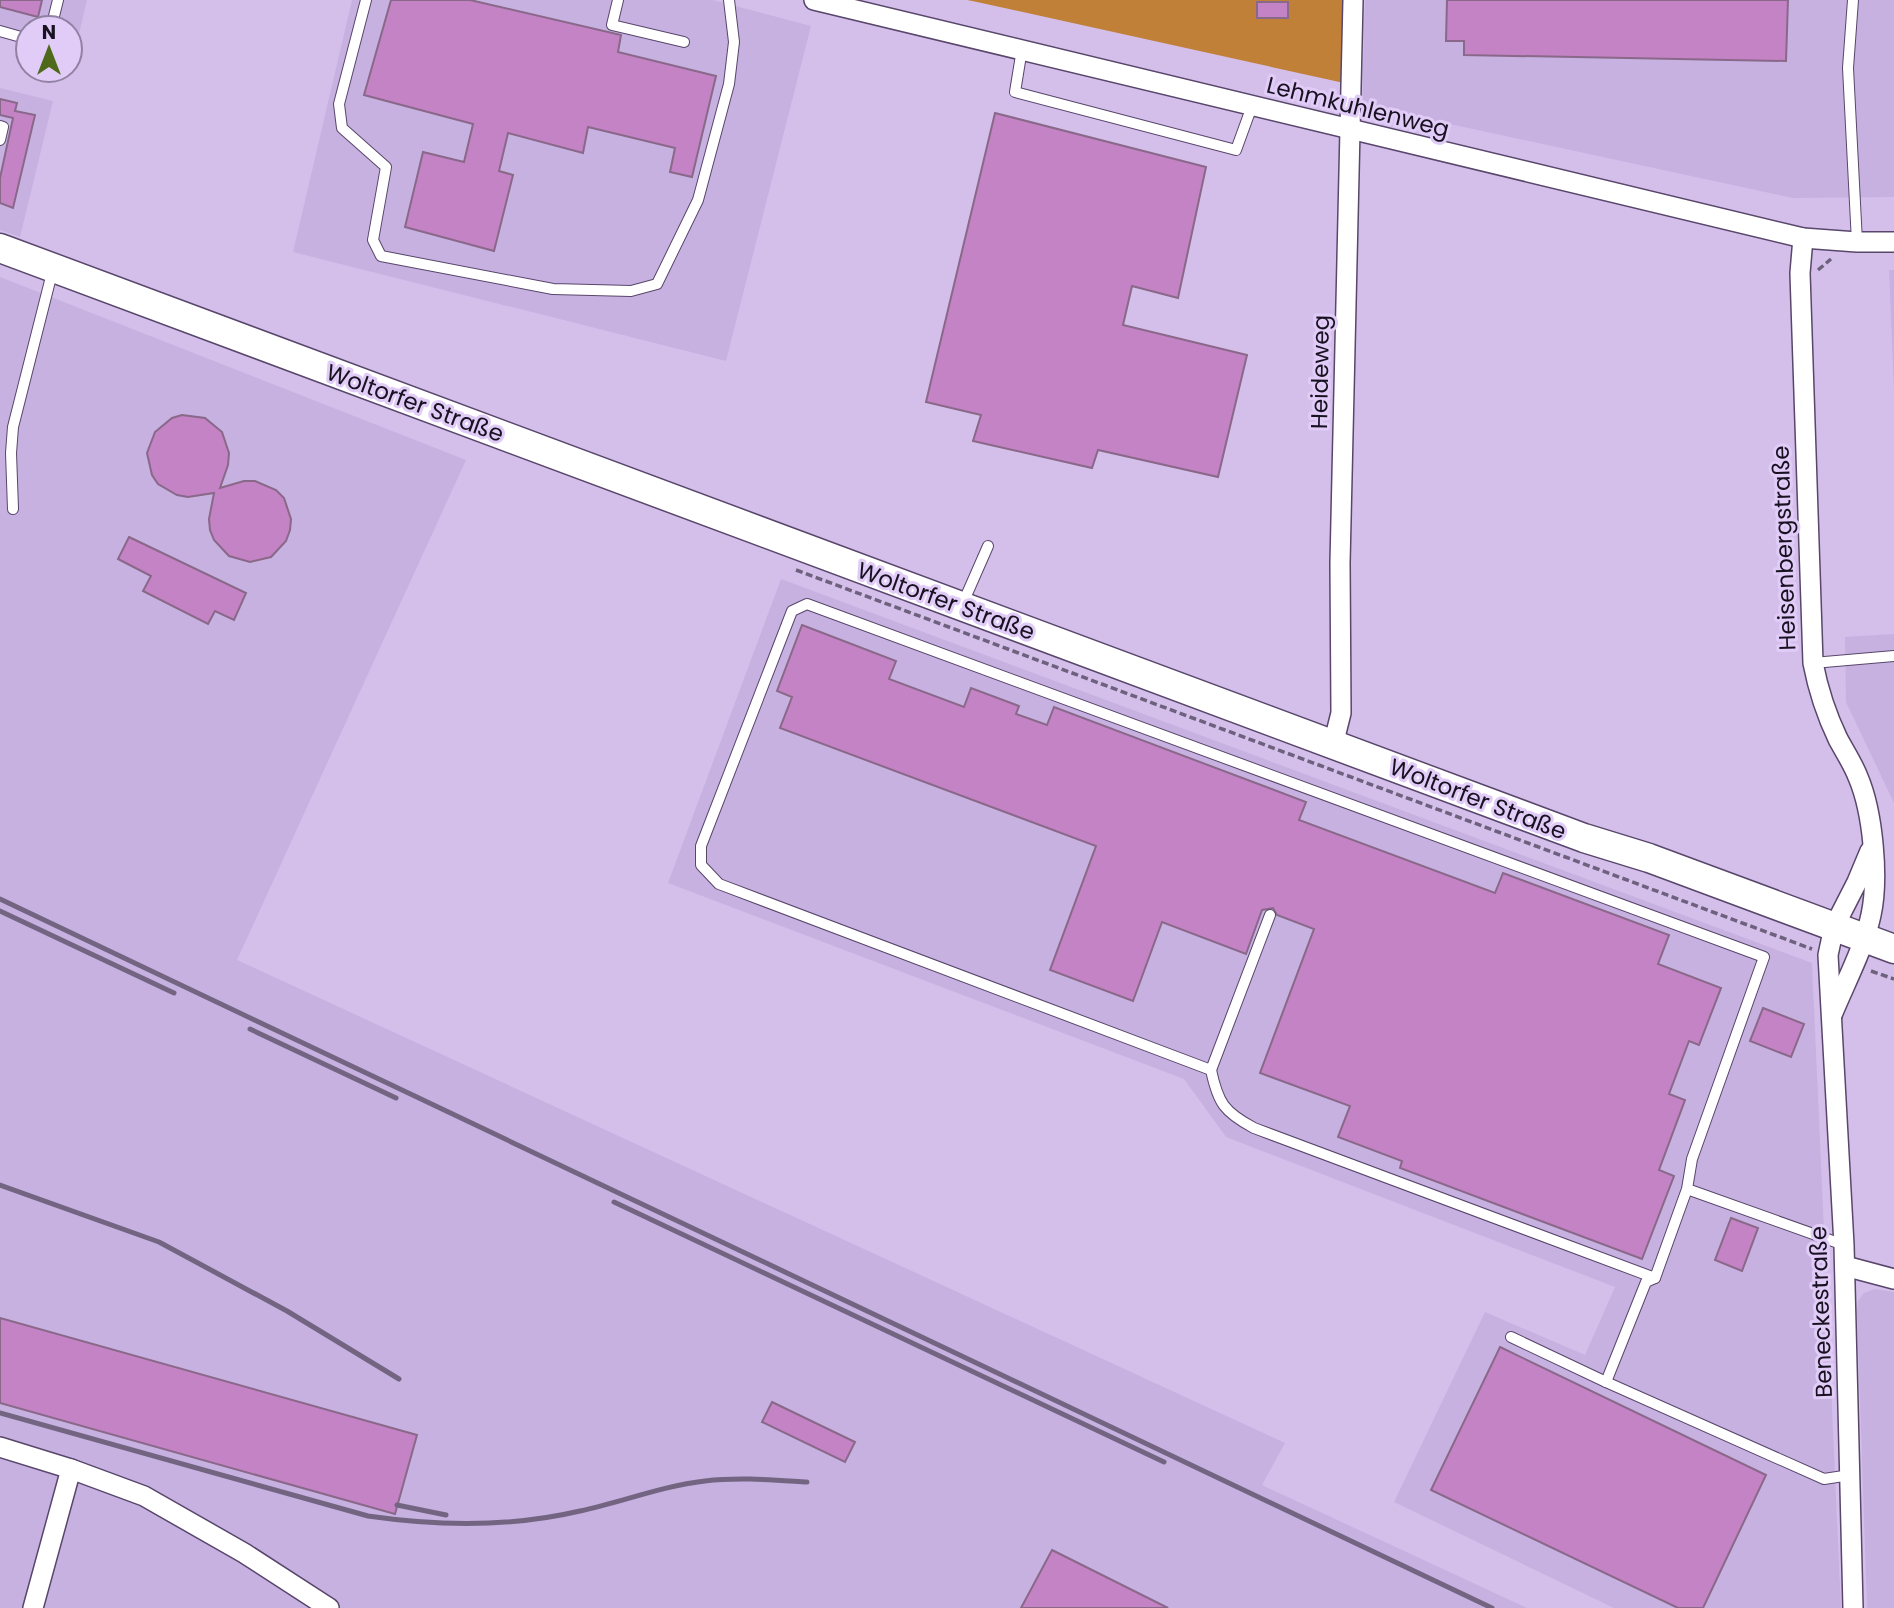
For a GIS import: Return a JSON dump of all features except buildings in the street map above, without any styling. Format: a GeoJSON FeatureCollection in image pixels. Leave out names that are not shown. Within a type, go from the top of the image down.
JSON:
{"type":"FeatureCollection","features":[{"type":"Feature","properties":{"kind":"main road","name":"Woltorfer Straße"},"geometry":{"type":"LineString","coordinates":[[0,248],[1584,838],[1649,858],[1894,949]]}},
{"type":"Feature","properties":{"kind":"street","name":"Lehmkuhlenweg"},"geometry":{"type":"LineString","coordinates":[[814,0],[1803,238],[1894,242]]}},
{"type":"Feature","properties":{"kind":"street","name":"Heideweg"},"geometry":{"type":"LineString","coordinates":[[1334,745],[1341,713],[1340,563],[1353,0]]}},
{"type":"Feature","properties":{"kind":"street","name":"Heisenbergstraße"},"geometry":{"type":"LineString","coordinates":[[1803,238],[1800,273],[1813,663],[1818,691],[1858,777],[1869,811],[1874,872],[1872,913],[1865,937]]}},
{"type":"Feature","properties":{"kind":"street","name":"Heisenbergstraße"},"geometry":{"type":"LineString","coordinates":[[1834,927],[1872,846]]}},
{"type":"Feature","properties":{"kind":"street","name":"Beneckestraße"},"geometry":{"type":"LineString","coordinates":[[1834,927],[1828,955],[1844,1245],[1853,1608]]}},
{"type":"Feature","properties":{"kind":"street","name":"Beneckestraße"},"geometry":{"type":"LineString","coordinates":[[1832,1015],[1865,937]]}},
{"type":"Feature","properties":{"kind":"street"},"geometry":{"type":"LineString","coordinates":[[1844,1266],[1894,1279]]}},
{"type":"Feature","properties":{"kind":"street"},"geometry":{"type":"LineString","coordinates":[[0,1447],[144,1496],[244,1553],[330,1608]]}},
{"type":"Feature","properties":{"kind":"street"},"geometry":{"type":"LineString","coordinates":[[33,1608],[71,1469]]}},
{"type":"Feature","properties":{"kind":"lane"},"geometry":{"type":"LineString","coordinates":[[366,0],[339,104],[342,128],[386,167],[373,240],[382,256],[553,289],[632,291],[657,284],[698,200],[729,84],[734,42],[729,0]]}},
{"type":"Feature","properties":{"kind":"lane"},"geometry":{"type":"LineString","coordinates":[[618,0],[612,24],[684,42]]}},
{"type":"Feature","properties":{"kind":"lane"},"geometry":{"type":"LineString","coordinates":[[1853,0],[1848,68],[1857,242]]}},
{"type":"Feature","properties":{"kind":"lane"},"geometry":{"type":"LineString","coordinates":[[1022,48],[1015,92],[1236,150],[1252,106]]}},
{"type":"Feature","properties":{"kind":"lane"},"geometry":{"type":"LineString","coordinates":[[0,126],[3,127],[0,140]]}},
{"type":"Feature","properties":{"kind":"lane"},"geometry":{"type":"LineString","coordinates":[[13,509],[13,427],[53,268]]}},
{"type":"Feature","properties":{"kind":"lane"},"geometry":{"type":"LineString","coordinates":[[961,607],[988,545]]}},
{"type":"Feature","properties":{"kind":"lane"},"geometry":{"type":"LineString","coordinates":[[1211,1070],[719,884],[701,865],[701,846],[792,611],[807,604],[1764,957],[1692,1159],[1687,1189],[1656,1278],[1646,1282],[1605,1382]]}},
{"type":"Feature","properties":{"kind":"lane"},"geometry":{"type":"LineString","coordinates":[[1813,663],[1894,656]]}},
{"type":"Feature","properties":{"kind":"lane"},"geometry":{"type":"LineString","coordinates":[[1270,915],[1211,1070],[1216,1092],[1231,1116],[1254,1128],[1656,1278]]}},
{"type":"Feature","properties":{"kind":"lane"},"geometry":{"type":"LineString","coordinates":[[1687,1189],[1844,1245]]}},
{"type":"Feature","properties":{"kind":"lane"},"geometry":{"type":"LineString","coordinates":[[1511,1337],[1605,1382],[1824,1479],[1850,1475]]}},
{"type":"Feature","properties":{"kind":"path"},"geometry":{"type":"LineString","coordinates":[[1812,278],[1822,265],[1835,256],[1848,253],[1857,242]]}},
{"type":"Feature","properties":{"kind":"path"},"geometry":{"type":"LineString","coordinates":[[785,566],[1828,955]]}},
{"type":"Feature","properties":{"kind":"path"},"geometry":{"type":"LineString","coordinates":[[1852,964],[1894,979]]}},
{"type":"Feature","properties":{"kind":"shaded area"},"geometry":{"type":"Polygon","coordinates":[[[0,0],[87,0],[84,14],[14,14],[14,41],[0,38],[0,0]]]}},
{"type":"Feature","properties":{"kind":"shaded area"},"geometry":{"type":"Polygon","coordinates":[[[352,0],[713,0],[811,26],[726,361],[293,252],[352,0]]]}},
{"type":"Feature","properties":{"kind":"shaded area"},"geometry":{"type":"Polygon","coordinates":[[[967,0],[1344,0],[1344,83],[977,2],[967,0]]]}},
{"type":"Feature","properties":{"kind":"shaded area"},"geometry":{"type":"Polygon","coordinates":[[[1365,0],[1894,0],[1894,197],[1793,198],[1362,105],[1365,0]]]}},
{"type":"Feature","properties":{"kind":"shaded area"},"geometry":{"type":"Polygon","coordinates":[[[0,88],[53,101],[20,237],[0,230],[0,88]]]}},
{"type":"Feature","properties":{"kind":"shaded area"},"geometry":{"type":"Polygon","coordinates":[[[1889,270],[1894,270],[1894,390],[1889,270]]]}},
{"type":"Feature","properties":{"kind":"shaded area"},"geometry":{"type":"Polygon","coordinates":[[[0,277],[466,460],[237,960],[1285,1443],[1262,1485],[1527,1608],[0,1608],[0,277]]]}},
{"type":"Feature","properties":{"kind":"shaded area"},"geometry":{"type":"Polygon","coordinates":[[[781,579],[1812,963],[1841,1608],[1614,1608],[1394,1502],[1485,1312],[1585,1355],[1615,1287],[1226,1137],[1184,1079],[668,883],[781,579]]]}},
{"type":"Feature","properties":{"kind":"shaded area"},"geometry":{"type":"Polygon","coordinates":[[[1894,634],[1894,803],[1846,702],[1845,637],[1894,634]]]}},
{"type":"Feature","properties":{"kind":"shaded area"},"geometry":{"type":"Polygon","coordinates":[[[1875,1289],[1894,1292],[1894,1608],[1867,1608],[1857,1312],[1858,1301],[1864,1293],[1875,1289]]]}},
{"type":"Feature","properties":{"kind":"railway"},"geometry":{"type":"LineString","coordinates":[[0,899],[1492,1608]]}},
{"type":"Feature","properties":{"kind":"railway"},"geometry":{"type":"LineString","coordinates":[[0,911],[174,993]]}},
{"type":"Feature","properties":{"kind":"railway"},"geometry":{"type":"LineString","coordinates":[[250,1029],[396,1098]]}},
{"type":"Feature","properties":{"kind":"railway"},"geometry":{"type":"LineString","coordinates":[[0,1185],[159,1242],[287,1311],[399,1379]]}},
{"type":"Feature","properties":{"kind":"railway"},"geometry":{"type":"LineString","coordinates":[[614,1202],[1164,1462]]}},
{"type":"Feature","properties":{"kind":"railway"},"geometry":{"type":"LineString","coordinates":[[0,1413],[368,1516],[421,1522],[528,1520],[705,1481],[743,1479],[807,1482]]}},
{"type":"Feature","properties":{"kind":"railway"},"geometry":{"type":"LineString","coordinates":[[397,1505],[446,1515]]}}]}
